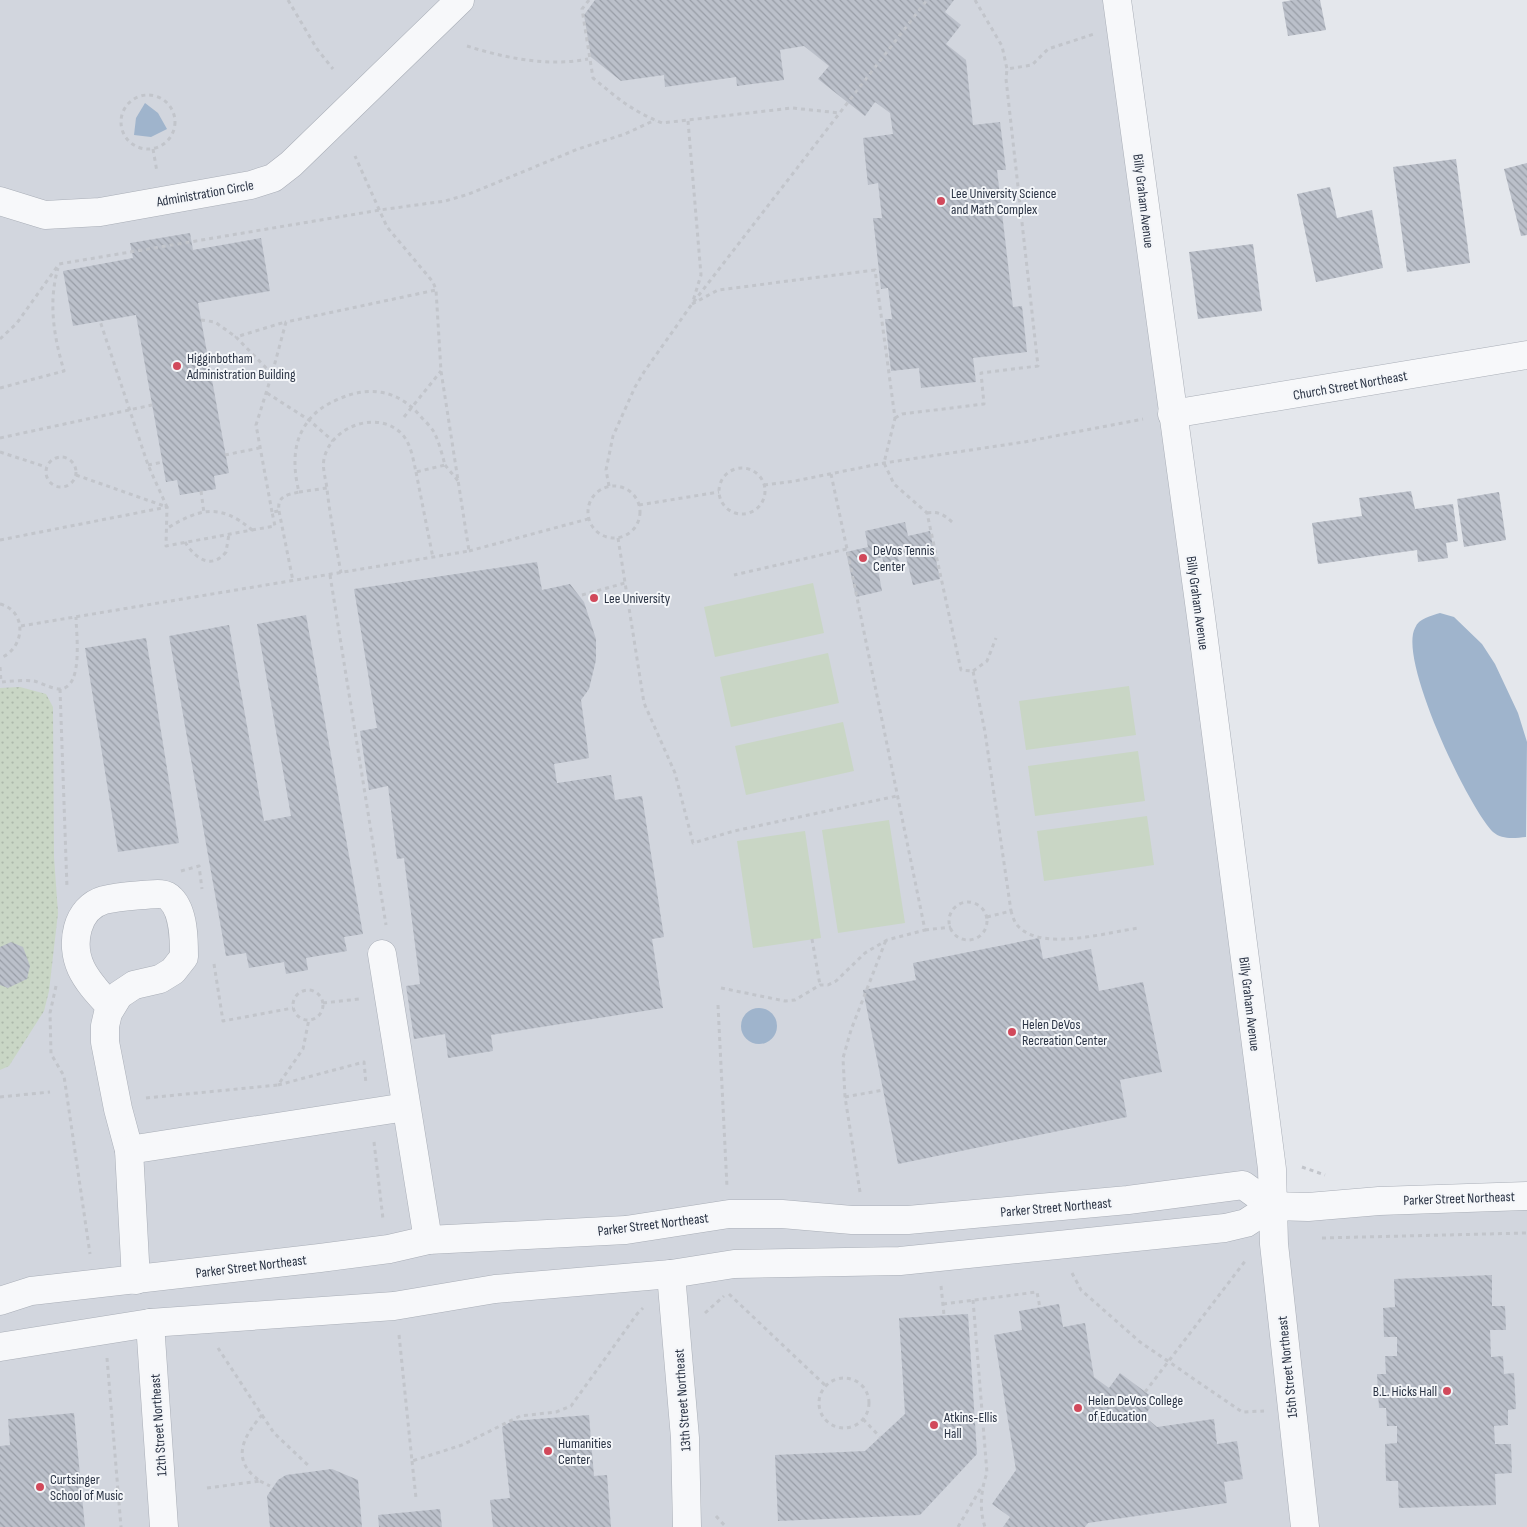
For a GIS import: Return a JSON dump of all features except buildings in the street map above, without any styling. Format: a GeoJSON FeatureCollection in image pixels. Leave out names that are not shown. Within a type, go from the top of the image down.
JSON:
{"type":"FeatureCollection","features":[{"type":"Feature","properties":{"kind":"street","name":"Administration Circle"},"geometry":{"type":"LineString","coordinates":[[0,201],[45,215],[100,212],[251,185],[273,178],[460,0]]}},
{"type":"Feature","properties":{"kind":"street","name":"Billy Graham Avenue"},"geometry":{"type":"LineString","coordinates":[[1116,0],[1162,416],[1272,1169],[1272,1206]]}},
{"type":"Feature","properties":{"kind":"street","name":"Church Street Northeast"},"geometry":{"type":"LineString","coordinates":[[1162,416],[1527,355]]}},
{"type":"Feature","properties":{"kind":"street"},"geometry":{"type":"LineString","coordinates":[[111,1007],[90,985],[80,966],[76,947],[78,927],[83,914],[103,901],[162,894],[171,899],[180,915],[184,957],[173,971],[160,979],[134,985],[119,995],[111,1007],[104,1033],[129,1150],[136,1280]]}},
{"type":"Feature","properties":{"kind":"street"},"geometry":{"type":"LineString","coordinates":[[382,954],[428,1240]]}},
{"type":"Feature","properties":{"kind":"street"},"geometry":{"type":"LineString","coordinates":[[129,1150],[406,1107]]}},
{"type":"Feature","properties":{"kind":"street","name":"Parker Street Northeast"},"geometry":{"type":"LineString","coordinates":[[0,1302],[31,1291],[379,1250],[428,1240],[626,1230],[728,1214],[782,1214],[852,1220],[908,1220],[1128,1200],[1243,1186],[1272,1206],[1308,1207],[1379,1201],[1527,1196]]}},
{"type":"Feature","properties":{"kind":"street"},"geometry":{"type":"LineString","coordinates":[[0,1347],[150,1323],[394,1306],[495,1289],[671,1274],[734,1264],[900,1261],[1224,1228],[1246,1223],[1272,1206]]}},
{"type":"Feature","properties":{"kind":"street","name":"15th Street Northeast"},"geometry":{"type":"LineString","coordinates":[[1272,1206],[1274,1244],[1305,1527]]}},
{"type":"Feature","properties":{"kind":"street","name":"13th Street Northeast"},"geometry":{"type":"LineString","coordinates":[[671,1274],[685,1438],[688,1527]]}},
{"type":"Feature","properties":{"kind":"street","name":"12th Street Northeast"},"geometry":{"type":"LineString","coordinates":[[150,1323],[164,1527]]}},
{"type":"Feature","properties":{"kind":"path"},"geometry":{"type":"LineString","coordinates":[[288,0],[317,49],[333,69]]}},
{"type":"Feature","properties":{"kind":"path"},"geometry":{"type":"LineString","coordinates":[[589,0],[582,9],[588,59],[593,78],[623,104],[655,120],[662,123],[688,121],[792,108],[840,113]]}},
{"type":"Feature","properties":{"kind":"path"},"geometry":{"type":"LineString","coordinates":[[608,486],[606,470],[614,436],[628,400],[644,372],[692,304],[928,0]]}},
{"type":"Feature","properties":{"kind":"path"},"geometry":{"type":"LineString","coordinates":[[895,418],[902,414],[984,404],[981,373],[1038,366],[1006,79],[1007,69],[1002,46],[975,0]]}},
{"type":"Feature","properties":{"kind":"path"},"geometry":{"type":"LineString","coordinates":[[1007,69],[1032,65],[1048,49],[1098,33]]}},
{"type":"Feature","properties":{"kind":"path"},"geometry":{"type":"LineString","coordinates":[[467,46],[492,54],[530,60],[563,62],[588,59]]}},
{"type":"Feature","properties":{"kind":"path"},"geometry":{"type":"LineString","coordinates":[[143,96],[152,96],[167,103],[173,110],[175,127],[167,142],[153,149],[142,149],[127,139],[121,122],[127,105],[143,96]]}},
{"type":"Feature","properties":{"kind":"path"},"geometry":{"type":"LineString","coordinates":[[0,339],[17,323],[59,264],[380,210],[420,206],[469,194],[578,148],[618,137],[655,120]]}},
{"type":"Feature","properties":{"kind":"path"},"geometry":{"type":"LineString","coordinates":[[688,121],[701,275],[692,304]]}},
{"type":"Feature","properties":{"kind":"path"},"geometry":{"type":"LineString","coordinates":[[355,156],[387,227],[433,282],[436,290],[440,371],[469,551]]}},
{"type":"Feature","properties":{"kind":"path"},"geometry":{"type":"LineString","coordinates":[[0,388],[64,371],[52,318],[51,301],[59,264]]}},
{"type":"Feature","properties":{"kind":"path"},"geometry":{"type":"LineString","coordinates":[[692,304],[718,290],[875,270],[895,418],[884,463],[894,484],[927,513],[960,670],[973,671],[988,661],[996,638]]}},
{"type":"Feature","properties":{"kind":"path"},"geometry":{"type":"LineString","coordinates":[[236,337],[286,322],[436,290]]}},
{"type":"Feature","properties":{"kind":"path"},"geometry":{"type":"LineString","coordinates":[[201,320],[215,322],[236,337],[272,374]]}},
{"type":"Feature","properties":{"kind":"path"},"geometry":{"type":"LineString","coordinates":[[100,321],[148,465],[167,507],[166,546],[275,526],[256,425],[267,393],[286,322]]}},
{"type":"Feature","properties":{"kind":"path"},"geometry":{"type":"LineString","coordinates":[[404,417],[440,371]]}},
{"type":"Feature","properties":{"kind":"path"},"geometry":{"type":"LineString","coordinates":[[298,492],[295,470],[296,453],[298,440],[309,420],[323,406],[360,392],[374,390],[401,398],[412,407],[434,431],[444,465],[459,482]]}},
{"type":"Feature","properties":{"kind":"path"},"geometry":{"type":"LineString","coordinates":[[267,393],[309,420],[333,441]]}},
{"type":"Feature","properties":{"kind":"path"},"geometry":{"type":"LineString","coordinates":[[0,438],[152,405]]}},
{"type":"Feature","properties":{"kind":"path"},"geometry":{"type":"LineString","coordinates":[[764,485],[884,463],[1024,442],[1162,416]]}},
{"type":"Feature","properties":{"kind":"path"},"geometry":{"type":"LineString","coordinates":[[341,573],[324,460],[333,441],[352,426],[368,422],[381,423],[396,430],[410,448],[433,558]]}},
{"type":"Feature","properties":{"kind":"path"},"geometry":{"type":"LineString","coordinates":[[225,455],[259,448]]}},
{"type":"Feature","properties":{"kind":"path"},"geometry":{"type":"LineString","coordinates":[[0,452],[46,467]]}},
{"type":"Feature","properties":{"kind":"path"},"geometry":{"type":"LineString","coordinates":[[63,457],[72,462],[76,475],[70,484],[56,487],[46,478],[46,467],[53,459],[63,457]]}},
{"type":"Feature","properties":{"kind":"path"},"geometry":{"type":"LineString","coordinates":[[148,465],[163,462]]}},
{"type":"Feature","properties":{"kind":"path"},"geometry":{"type":"LineString","coordinates":[[416,472],[444,465]]}},
{"type":"Feature","properties":{"kind":"path"},"geometry":{"type":"LineString","coordinates":[[738,469],[752,471],[764,485],[762,502],[750,513],[742,514],[727,509],[722,503],[719,492],[721,480],[738,469]]}},
{"type":"Feature","properties":{"kind":"path"},"geometry":{"type":"LineString","coordinates":[[831,474],[925,930]]}},
{"type":"Feature","properties":{"kind":"path"},"geometry":{"type":"LineString","coordinates":[[76,475],[167,507]]}},
{"type":"Feature","properties":{"kind":"path"},"geometry":{"type":"LineString","coordinates":[[608,486],[620,486],[629,490],[639,505],[639,519],[635,527],[630,533],[618,538],[599,534],[588,518],[590,501],[595,493],[608,486]]}},
{"type":"Feature","properties":{"kind":"path"},"geometry":{"type":"LineString","coordinates":[[293,581],[279,502],[284,495],[327,488]]}},
{"type":"Feature","properties":{"kind":"path"},"geometry":{"type":"LineString","coordinates":[[201,491],[204,513]]}},
{"type":"Feature","properties":{"kind":"path"},"geometry":{"type":"LineString","coordinates":[[639,505],[719,492]]}},
{"type":"Feature","properties":{"kind":"path"},"geometry":{"type":"LineString","coordinates":[[0,540],[167,507]]}},
{"type":"Feature","properties":{"kind":"path"},"geometry":{"type":"LineString","coordinates":[[272,512],[279,510]]}},
{"type":"Feature","properties":{"kind":"path"},"geometry":{"type":"LineString","coordinates":[[166,529],[195,514],[224,512],[232,515],[252,530]]}},
{"type":"Feature","properties":{"kind":"path"},"geometry":{"type":"LineString","coordinates":[[927,513],[936,512],[945,515],[952,522]]}},
{"type":"Feature","properties":{"kind":"path"},"geometry":{"type":"LineString","coordinates":[[21,626],[433,558],[469,551],[588,518]]}},
{"type":"Feature","properties":{"kind":"path"},"geometry":{"type":"LineString","coordinates":[[185,542],[192,554],[199,560],[214,559],[226,552],[229,534]]}},
{"type":"Feature","properties":{"kind":"path"},"geometry":{"type":"LineString","coordinates":[[618,538],[644,703],[674,774],[693,843],[734,831],[897,796]]}},
{"type":"Feature","properties":{"kind":"path"},"geometry":{"type":"LineString","coordinates":[[734,575],[847,549]]}},
{"type":"Feature","properties":{"kind":"path"},"geometry":{"type":"LineString","coordinates":[[330,575],[390,950],[382,954]]}},
{"type":"Feature","properties":{"kind":"path"},"geometry":{"type":"LineString","coordinates":[[582,594],[625,583]]}},
{"type":"Feature","properties":{"kind":"path"},"geometry":{"type":"LineString","coordinates":[[0,604],[11,610],[21,626],[21,636],[17,645],[11,652],[0,658]]}},
{"type":"Feature","properties":{"kind":"path"},"geometry":{"type":"LineString","coordinates":[[0,667],[1,682],[33,681],[60,689],[65,687],[75,674],[78,657],[76,618]]}},
{"type":"Feature","properties":{"kind":"path"},"geometry":{"type":"LineString","coordinates":[[973,671],[985,732],[1011,911],[1015,922],[1021,929],[1056,940],[1138,928]]}},
{"type":"Feature","properties":{"kind":"path"},"geometry":{"type":"LineString","coordinates":[[60,689],[66,897]]}},
{"type":"Feature","properties":{"kind":"path"},"geometry":{"type":"LineString","coordinates":[[964,903],[975,903],[984,911],[987,917],[985,930],[975,938],[962,938],[951,926],[951,914],[958,905],[964,903]]}},
{"type":"Feature","properties":{"kind":"path"},"geometry":{"type":"LineString","coordinates":[[987,917],[1011,911]]}},
{"type":"Feature","properties":{"kind":"path"},"geometry":{"type":"LineString","coordinates":[[720,988],[785,1001],[795,1000],[820,985],[828,985],[836,981],[865,953],[887,940],[925,930],[951,926]]}},
{"type":"Feature","properties":{"kind":"path"},"geometry":{"type":"LineString","coordinates":[[812,939],[820,985]]}},
{"type":"Feature","properties":{"kind":"path"},"geometry":{"type":"LineString","coordinates":[[861,1194],[845,1097],[843,1058],[851,1030],[887,940]]}},
{"type":"Feature","properties":{"kind":"path"},"geometry":{"type":"LineString","coordinates":[[278,1085],[303,1049],[309,1020],[321,1012],[323,1003],[319,995],[310,990],[301,991],[297,995],[293,1008],[297,1015],[309,1020]]}},
{"type":"Feature","properties":{"kind":"path"},"geometry":{"type":"LineString","coordinates":[[323,1003],[388,996]]}},
{"type":"Feature","properties":{"kind":"path"},"geometry":{"type":"LineString","coordinates":[[718,1005],[727,1193]]}},
{"type":"Feature","properties":{"kind":"path"},"geometry":{"type":"LineString","coordinates":[[50,1013],[51,1054],[64,1076],[91,1259]]}},
{"type":"Feature","properties":{"kind":"path"},"geometry":{"type":"LineString","coordinates":[[117,1101],[278,1085],[364,1062]]}},
{"type":"Feature","properties":{"kind":"path"},"geometry":{"type":"LineString","coordinates":[[845,1097],[883,1090]]}},
{"type":"Feature","properties":{"kind":"path"},"geometry":{"type":"LineString","coordinates":[[0,1097],[50,1092]]}},
{"type":"Feature","properties":{"kind":"path"},"geometry":{"type":"LineString","coordinates":[[1316,1238],[1527,1233]]}},
{"type":"Feature","properties":{"kind":"path"},"geometry":{"type":"LineString","coordinates":[[1145,1392],[1250,1254]]}},
{"type":"Feature","properties":{"kind":"path"},"geometry":{"type":"LineString","coordinates":[[1070,1268],[1081,1290],[1140,1342],[1242,1412],[1267,1410]]}},
{"type":"Feature","properties":{"kind":"path"},"geometry":{"type":"LineString","coordinates":[[941,1285],[944,1315]]}},
{"type":"Feature","properties":{"kind":"path"},"geometry":{"type":"LineString","coordinates":[[705,1317],[706,1311],[732,1288]]}},
{"type":"Feature","properties":{"kind":"path"},"geometry":{"type":"LineString","coordinates":[[943,1304],[1037,1292],[1040,1308]]}},
{"type":"Feature","properties":{"kind":"path"},"geometry":{"type":"LineString","coordinates":[[728,1293],[826,1386]]}},
{"type":"Feature","properties":{"kind":"path"},"geometry":{"type":"LineString","coordinates":[[958,1527],[982,1486],[987,1472],[974,1300]]}},
{"type":"Feature","properties":{"kind":"path"},"geometry":{"type":"LineString","coordinates":[[412,1461],[462,1445],[520,1416],[556,1412],[570,1406],[637,1314],[648,1304]]}},
{"type":"Feature","properties":{"kind":"path"},"geometry":{"type":"LineString","coordinates":[[399,1334],[416,1498]]}},
{"type":"Feature","properties":{"kind":"path"},"geometry":{"type":"LineString","coordinates":[[214,1343],[274,1433],[309,1466]]}},
{"type":"Feature","properties":{"kind":"path"},"geometry":{"type":"LineString","coordinates":[[106,1352],[121,1527]]}},
{"type":"Feature","properties":{"kind":"path"},"geometry":{"type":"LineString","coordinates":[[845,1378],[860,1384],[868,1397],[867,1412],[863,1419],[857,1424],[842,1427],[826,1420],[819,1405],[820,1397],[826,1386],[837,1379],[845,1378]]}},
{"type":"Feature","properties":{"kind":"path"},"geometry":{"type":"LineString","coordinates":[[262,1415],[243,1442],[242,1453],[249,1473],[270,1486]]}},
{"type":"Feature","properties":{"kind":"path"},"geometry":{"type":"LineString","coordinates":[[863,1419],[880,1437]]}},
{"type":"Feature","properties":{"kind":"path"},"geometry":{"type":"LineString","coordinates":[[207,1488],[260,1481]]}},
{"type":"Feature","properties":{"kind":"path"},"geometry":{"type":"LineString","coordinates":[[982,1486],[984,1527]]}},
{"type":"Feature","properties":{"kind":"shaded area","name":"Lee University"},"geometry":{"type":"Polygon","coordinates":[[[0,0],[1104,0],[1272,1206],[1527,1196],[1527,1527],[0,1527],[0,0]]]}},
{"type":"Feature","properties":{"kind":"green space"},"geometry":{"type":"Polygon","coordinates":[[[813,583],[824,633],[715,657],[704,607],[813,583]]]}},
{"type":"Feature","properties":{"kind":"green space"},"geometry":{"type":"Polygon","coordinates":[[[828,653],[839,703],[731,727],[720,677],[828,653]]]}},
{"type":"Feature","properties":{"kind":"green space"},"geometry":{"type":"Polygon","coordinates":[[[1129,686],[1136,735],[1026,750],[1019,701],[1129,686]]]}},
{"type":"Feature","properties":{"kind":"green space"},"geometry":{"type":"Polygon","coordinates":[[[20,687],[46,694],[53,707],[54,857],[58,913],[49,991],[44,1011],[9,1066],[0,1070],[0,688],[20,687]]]}},
{"type":"Feature","properties":{"kind":"green space"},"geometry":{"type":"Polygon","coordinates":[[[843,722],[854,771],[746,795],[735,746],[843,722]]]}},
{"type":"Feature","properties":{"kind":"green space"},"geometry":{"type":"Polygon","coordinates":[[[1138,751],[1145,801],[1035,816],[1028,766],[1138,751]]]}},
{"type":"Feature","properties":{"kind":"green space"},"geometry":{"type":"Polygon","coordinates":[[[1147,816],[1154,865],[1044,881],[1037,831],[1147,816]]]}},
{"type":"Feature","properties":{"kind":"green space"},"geometry":{"type":"Polygon","coordinates":[[[889,820],[905,923],[838,933],[822,830],[889,820]]]}},
{"type":"Feature","properties":{"kind":"green space"},"geometry":{"type":"Polygon","coordinates":[[[805,831],[821,938],[753,948],[737,841],[805,831]]]}},
{"type":"Feature","properties":{"kind":"water"},"geometry":{"type":"Polygon","coordinates":[[[145,103],[158,113],[167,129],[151,137],[134,135],[136,118],[145,103]]]}},
{"type":"Feature","properties":{"kind":"water"},"geometry":{"type":"Polygon","coordinates":[[[1440,613],[1454,617],[1482,644],[1495,664],[1518,713],[1527,742],[1526,837],[1509,838],[1493,832],[1468,794],[1438,733],[1416,670],[1412,645],[1417,625],[1429,616],[1440,613]]]}},
{"type":"Feature","properties":{"kind":"water"},"geometry":{"type":"Polygon","coordinates":[[[759,1008],[772,1013],[777,1026],[772,1039],[759,1044],[746,1039],[741,1026],[746,1013],[759,1008]]]}},
{"type":"Feature","properties":{"kind":"place","name":"Lee University Science and Math Complex"},"geometry":{"type":"Point","coordinates":[941,201]}},
{"type":"Feature","properties":{"kind":"place","name":"Higginbotham Administration Building"},"geometry":{"type":"Point","coordinates":[177,366]}},
{"type":"Feature","properties":{"kind":"place","name":"DeVos Tennis Center"},"geometry":{"type":"Point","coordinates":[863,558]}},
{"type":"Feature","properties":{"kind":"place","name":"Lee University"},"geometry":{"type":"Point","coordinates":[594,598]}},
{"type":"Feature","properties":{"kind":"place","name":"Helen DeVos Recreation Center"},"geometry":{"type":"Point","coordinates":[1012,1032]}},
{"type":"Feature","properties":{"kind":"place","name":"B.L. Hicks Hall"},"geometry":{"type":"Point","coordinates":[1447,1391]}},
{"type":"Feature","properties":{"kind":"place","name":"Helen DeVos College of Education"},"geometry":{"type":"Point","coordinates":[1078,1408]}},
{"type":"Feature","properties":{"kind":"place","name":"Atkins-Ellis Hall"},"geometry":{"type":"Point","coordinates":[934,1425]}},
{"type":"Feature","properties":{"kind":"place","name":"Humanities Center"},"geometry":{"type":"Point","coordinates":[548,1451]}},
{"type":"Feature","properties":{"kind":"place","name":"Curtsinger School of Music"},"geometry":{"type":"Point","coordinates":[40,1487]}}]}
